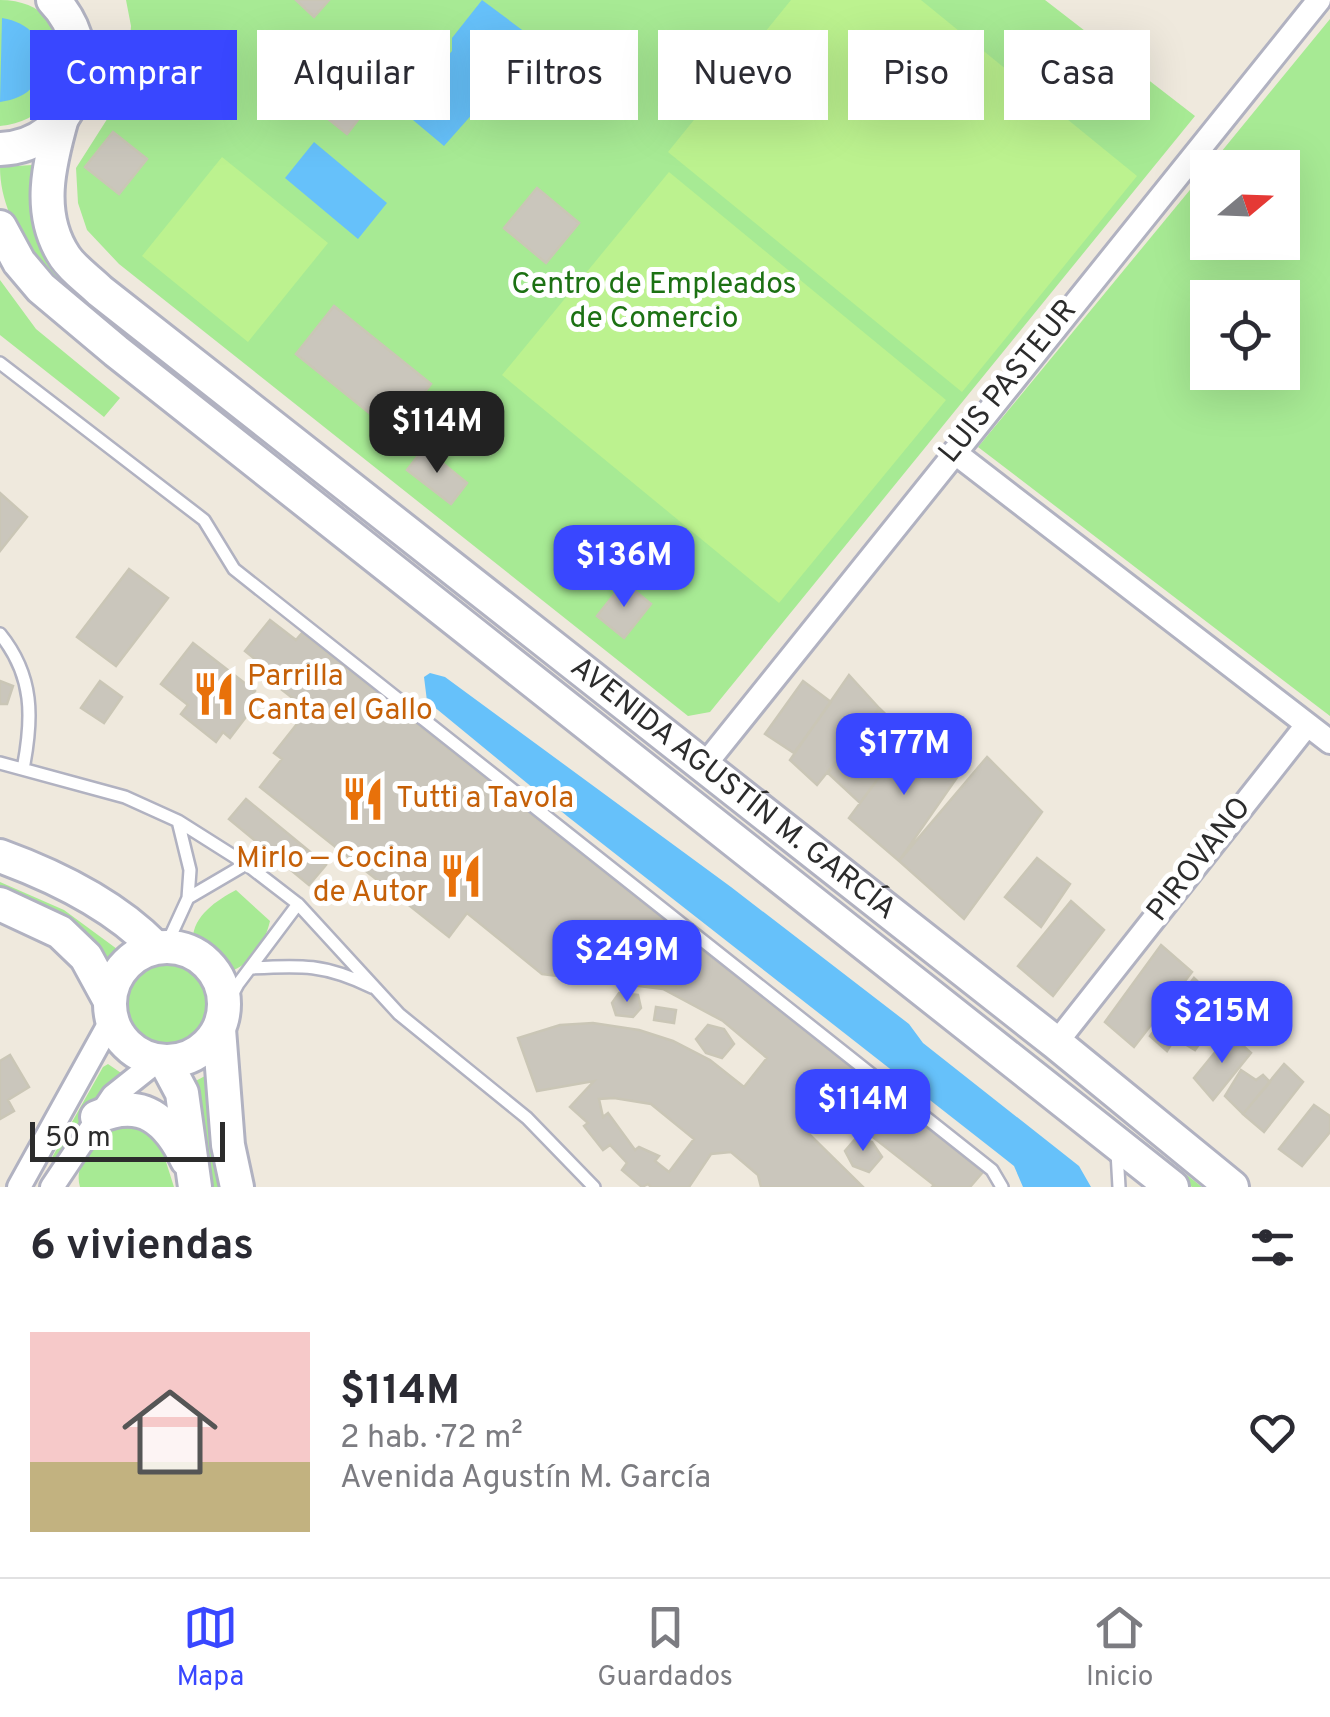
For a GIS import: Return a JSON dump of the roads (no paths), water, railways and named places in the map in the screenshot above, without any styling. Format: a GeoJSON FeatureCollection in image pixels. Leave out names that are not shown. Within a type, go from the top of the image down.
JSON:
{"type":"FeatureCollection","features":[{"type":"Feature","properties":{"kind":"main road"},"geometry":{"type":"LineString","coordinates":[[52,0],[74,30]]}},
{"type":"Feature","properties":{"kind":"main road"},"geometry":{"type":"LineString","coordinates":[[75,0],[77,30]]}},
{"type":"Feature","properties":{"kind":"main road"},"geometry":{"type":"LineString","coordinates":[[0,149],[28,143],[60,120]]}},
{"type":"Feature","properties":{"kind":"main road","name":"AVENIDA AGUSTÍN M. GARCÍA"},"geometry":{"type":"LineString","coordinates":[[61,120],[51,157],[46,200],[51,226],[66,258],[100,291],[1056,1043],[1232,1187]]}},
{"type":"Feature","properties":{"kind":"main road","name":"AVENIDA AGUSTÍN M. GARCÍA"},"geometry":{"type":"LineString","coordinates":[[0,227],[18,262],[41,288],[116,351],[1172,1187]]}},
{"type":"Feature","properties":{"kind":"main road"},"geometry":{"type":"LineString","coordinates":[[0,856],[84,895],[161,947]]}},
{"type":"Feature","properties":{"kind":"main road"},"geometry":{"type":"LineString","coordinates":[[0,904],[60,932],[86,957],[128,1046],[161,1061],[182,1093],[193,1179]]}},
{"type":"Feature","properties":{"kind":"main road"},"geometry":{"type":"LineString","coordinates":[[111,1010],[114,982],[123,966],[138,954],[161,947],[185,949],[202,958],[215,973],[223,991],[228,1145],[237,1187]]}},
{"type":"Feature","properties":{"kind":"main road"},"geometry":{"type":"LineString","coordinates":[[161,1061],[197,1053],[210,1043],[222,1019]]}},
{"type":"Feature","properties":{"kind":"main road"},"geometry":{"type":"LineString","coordinates":[[98,1117],[118,1108],[144,1112],[161,1122],[181,1148],[193,1179]]}},
{"type":"Feature","properties":{"kind":"street","name":"LUIS PASTEUR"},"geometry":{"type":"LineString","coordinates":[[703,767],[1319,0]]}},
{"type":"Feature","properties":{"kind":"street"},"geometry":{"type":"LineString","coordinates":[[954,452],[1330,742]]}},
{"type":"Feature","properties":{"kind":"street","name":"PIROVANO"},"geometry":{"type":"LineString","coordinates":[[1056,1043],[1308,725]]}},
{"type":"Feature","properties":{"kind":"street"},"geometry":{"type":"LineString","coordinates":[[23,1186],[111,1010]]}},
{"type":"Feature","properties":{"kind":"street"},"geometry":{"type":"LineString","coordinates":[[52,1187],[114,1096],[161,1061]]}},
{"type":"Feature","properties":{"kind":"lane"},"geometry":{"type":"LineString","coordinates":[[0,363],[204,520],[234,569],[992,1170],[1002,1187]]}},
{"type":"Feature","properties":{"kind":"lane"},"geometry":{"type":"LineString","coordinates":[[0,634],[23,670],[30,703],[23,768]]}},
{"type":"Feature","properties":{"kind":"lane"},"geometry":{"type":"LineString","coordinates":[[0,763],[125,797],[178,822],[246,864],[298,904],[399,1014],[527,1118],[594,1187]]}},
{"type":"Feature","properties":{"kind":"lane"},"geometry":{"type":"LineString","coordinates":[[161,947],[188,898],[190,870],[178,822]]}},
{"type":"Feature","properties":{"kind":"lane"},"geometry":{"type":"LineString","coordinates":[[188,898],[246,864]]}},
{"type":"Feature","properties":{"kind":"lane"},"geometry":{"type":"LineString","coordinates":[[222,1019],[251,968],[298,904]]}},
{"type":"Feature","properties":{"kind":"lane"},"geometry":{"type":"LineString","coordinates":[[251,968],[300,964],[345,974],[379,991]]}},
{"type":"Feature","properties":{"kind":"lane"},"geometry":{"type":"LineString","coordinates":[[1118,1144],[1119,1187]]}},
{"type":"Feature","properties":{"kind":"water"},"geometry":{"type":"Polygon","coordinates":[[[482,0],[522,30],[470,30],[470,117],[444,146],[413,120],[450,120],[452,38],[482,0]]]}},
{"type":"Feature","properties":{"kind":"water"},"geometry":{"type":"Polygon","coordinates":[[[2,18],[30,31],[30,89],[0,102],[2,18]]]}},
{"type":"Feature","properties":{"kind":"water"},"geometry":{"type":"Polygon","coordinates":[[[314,142],[387,203],[358,239],[285,178],[314,142]]]}},
{"type":"Feature","properties":{"kind":"water"},"geometry":{"type":"Polygon","coordinates":[[[430,673],[445,677],[731,887],[909,1024],[923,1043],[1079,1166],[1091,1187],[1023,1187],[1014,1166],[567,816],[427,701],[424,677],[430,673]]]}},
{"type":"Feature","properties":{"kind":"place","name":"Parrilla Canta el Gallo"},"geometry":{"type":"Point","coordinates":[214,694]}},
{"type":"Feature","properties":{"kind":"place","name":"Tutti a Tavola"},"geometry":{"type":"Point","coordinates":[363,799]}},
{"type":"Feature","properties":{"kind":"place","name":"Mirlo — Cocina de Autor"},"geometry":{"type":"Point","coordinates":[461,876]}},
{"type":"Feature","properties":{"kind":"park label","name":"Centro de Empleados de Comercio"},"geometry":{"type":"Point","coordinates":[654,302]}}]}
